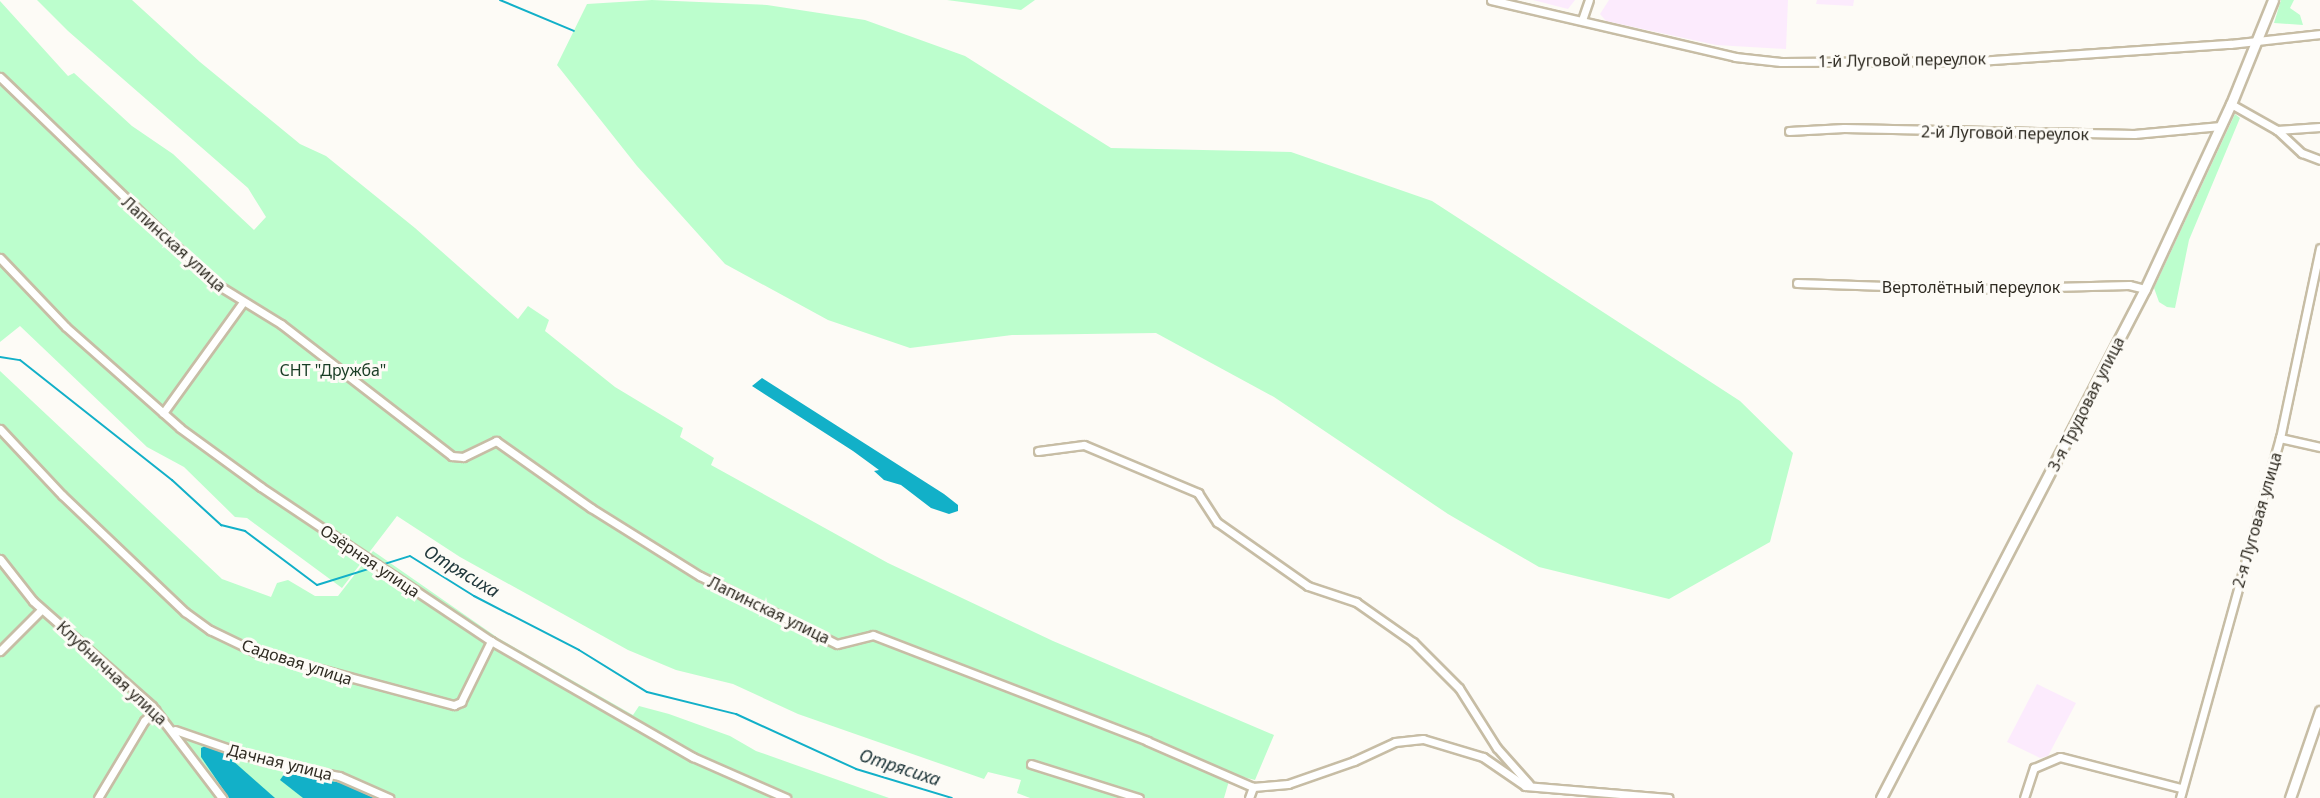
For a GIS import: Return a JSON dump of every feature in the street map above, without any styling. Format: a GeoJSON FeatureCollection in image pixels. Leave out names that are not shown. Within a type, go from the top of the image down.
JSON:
{"type":"FeatureCollection","features":[{"type":"Feature","properties":{"kind":"street","name":"1-й Луговой переулок"},"geometry":{"type":"LineString","coordinates":[[1491,0],[1735,57],[1781,62],[1977,60],[2256,41],[2320,34]]}},
{"type":"Feature","properties":{"kind":"street"},"geometry":{"type":"LineString","coordinates":[[1582,20],[1589,0]]}},
{"type":"Feature","properties":{"kind":"street","name":"3-я Трудовая улица"},"geometry":{"type":"LineString","coordinates":[[1881,798],[2145,290],[2231,105],[2273,0]]}},
{"type":"Feature","properties":{"kind":"street","name":"Лапинская улица"},"geometry":{"type":"LineString","coordinates":[[0,77],[213,282],[281,324],[452,456],[463,457],[496,441],[643,542],[752,604],[837,644],[873,634],[1147,741],[1253,788]]}},
{"type":"Feature","properties":{"kind":"street"},"geometry":{"type":"LineString","coordinates":[[2231,105],[2277,130],[2295,148],[2320,160]]}},
{"type":"Feature","properties":{"kind":"street","name":"2-й Луговой переулок"},"geometry":{"type":"LineString","coordinates":[[1789,131],[1844,128],[2134,134],[2221,126]]}},
{"type":"Feature","properties":{"kind":"street"},"geometry":{"type":"LineString","coordinates":[[2277,130],[2320,128]]}},
{"type":"Feature","properties":{"kind":"street","name":"2-я Луговая улица"},"geometry":{"type":"LineString","coordinates":[[2180,798],[2280,438],[2320,248]]}},
{"type":"Feature","properties":{"kind":"street","name":"Озёрная улица"},"geometry":{"type":"LineString","coordinates":[[0,258],[66,327],[163,413],[261,487],[491,641],[693,757],[786,798]]}},
{"type":"Feature","properties":{"kind":"street","name":"Вертолётный переулок"},"geometry":{"type":"LineString","coordinates":[[1797,284],[1976,289],[2129,285],[2145,290]]}},
{"type":"Feature","properties":{"kind":"street"},"geometry":{"type":"LineString","coordinates":[[163,413],[243,302]]}},
{"type":"Feature","properties":{"kind":"street","name":"Садовая улица"},"geometry":{"type":"LineString","coordinates":[[0,429],[62,495],[184,612],[210,630],[256,652],[454,705],[461,702],[491,641]]}},
{"type":"Feature","properties":{"kind":"street"},"geometry":{"type":"LineString","coordinates":[[2280,438],[2320,447]]}},
{"type":"Feature","properties":{"kind":"street"},"geometry":{"type":"LineString","coordinates":[[1038,451],[1084,445],[1198,493],[1217,522],[1308,586],[1356,602],[1413,642],[1459,688],[1497,748],[1533,788]]}},
{"type":"Feature","properties":{"kind":"street","name":"Клубничная улица"},"geometry":{"type":"LineString","coordinates":[[0,559],[42,609],[155,710],[171,728],[222,798]]}},
{"type":"Feature","properties":{"kind":"street"},"geometry":{"type":"LineString","coordinates":[[0,651],[42,609]]}},
{"type":"Feature","properties":{"kind":"street"},"geometry":{"type":"LineString","coordinates":[[98,798],[144,721],[155,710]]}},
{"type":"Feature","properties":{"kind":"street"},"geometry":{"type":"LineString","coordinates":[[2290,798],[2320,711]]}},
{"type":"Feature","properties":{"kind":"street","name":"Дачная улица"},"geometry":{"type":"LineString","coordinates":[[171,728],[261,760],[339,776],[389,798]]}},
{"type":"Feature","properties":{"kind":"street"},"geometry":{"type":"LineString","coordinates":[[1249,798],[1253,788],[1287,784],[1344,765],[1395,742],[1423,739],[1475,753],[1515,781],[1533,788],[1668,798]]}},
{"type":"Feature","properties":{"kind":"street"},"geometry":{"type":"LineString","coordinates":[[2024,798],[2034,768],[2060,757],[2181,789]]}},
{"type":"Feature","properties":{"kind":"street"},"geometry":{"type":"LineString","coordinates":[[1031,764],[1139,798]]}},
{"type":"Feature","properties":{"kind":"shaded area"},"geometry":{"type":"Polygon","coordinates":[[[1533,0],[1575,0],[1568,9],[1533,0]]]}},
{"type":"Feature","properties":{"kind":"shaded area"},"geometry":{"type":"Polygon","coordinates":[[[1609,0],[1788,0],[1786,49],[1716,45],[1606,21],[1600,14],[1609,0]]]}},
{"type":"Feature","properties":{"kind":"shaded area"},"geometry":{"type":"Polygon","coordinates":[[[1817,0],[1854,0],[1853,6],[1816,4],[1817,0]]]}},
{"type":"Feature","properties":{"kind":"shaded area"},"geometry":{"type":"Polygon","coordinates":[[[2037,684],[2076,703],[2048,756],[2040,758],[2007,742],[2037,684]]]}},
{"type":"Feature","properties":{"kind":"green space","name":"СНТ \"Дружба\""},"geometry":{"type":"Polygon","coordinates":[[[37,0],[132,0],[200,62],[300,144],[326,156],[415,228],[518,319],[528,306],[549,320],[545,331],[615,387],[683,428],[680,437],[714,458],[711,465],[888,563],[1053,641],[1274,735],[1255,780],[1231,774],[1224,798],[1030,798],[1017,793],[1021,780],[988,772],[984,779],[798,714],[733,684],[676,670],[628,650],[460,557],[397,516],[342,588],[247,518],[235,517],[184,467],[147,447],[20,326],[0,342],[0,1],[68,76],[74,73],[132,126],[173,154],[254,230],[266,217],[248,188],[68,31],[37,0]]]}},
{"type":"Feature","properties":{"kind":"green space"},"geometry":{"type":"Polygon","coordinates":[[[652,0],[767,5],[865,20],[965,56],[1111,148],[1291,152],[1432,201],[1740,401],[1793,453],[1770,542],[1669,599],[1539,567],[1448,514],[1274,397],[1156,333],[1012,335],[910,348],[828,320],[725,264],[637,166],[557,65],[587,4],[652,0]]]}},
{"type":"Feature","properties":{"kind":"green space"},"geometry":{"type":"Polygon","coordinates":[[[947,0],[1035,0],[1021,10],[947,0]]]}},
{"type":"Feature","properties":{"kind":"green space"},"geometry":{"type":"Polygon","coordinates":[[[2281,0],[2294,0],[2290,8],[2300,15],[2303,25],[2274,23],[2281,0]]]}},
{"type":"Feature","properties":{"kind":"green space"},"geometry":{"type":"Polygon","coordinates":[[[2235,114],[2240,118],[2189,240],[2175,308],[2167,307],[2159,302],[2154,288],[2235,114]]]}},
{"type":"Feature","properties":{"kind":"green space"},"geometry":{"type":"Polygon","coordinates":[[[0,371],[222,579],[271,597],[277,583],[288,580],[315,596],[338,596],[373,551],[498,638],[633,715],[639,706],[669,714],[730,736],[756,751],[889,798],[0,798],[0,371]]]}},
{"type":"Feature","properties":{"kind":"water"},"geometry":{"type":"Polygon","coordinates":[[[762,378],[944,494],[958,505],[958,511],[949,514],[931,508],[901,485],[884,480],[874,471],[879,470],[853,451],[752,386],[762,378]]]}},
{"type":"Feature","properties":{"kind":"water"},"geometry":{"type":"Polygon","coordinates":[[[205,746],[224,753],[275,798],[229,798],[201,757],[201,748],[205,746]]]}},
{"type":"Feature","properties":{"kind":"water"},"geometry":{"type":"Polygon","coordinates":[[[285,773],[342,783],[374,798],[303,798],[280,780],[285,773]]]}},
{"type":"Feature","properties":{"kind":"waterway"},"geometry":{"type":"LineString","coordinates":[[500,0],[574,31]]}},
{"type":"Feature","properties":{"kind":"waterway","name":"Отрясиха"},"geometry":{"type":"LineString","coordinates":[[0,357],[20,360],[172,480],[221,525],[245,531],[317,585],[410,556],[474,596],[579,650],[647,692],[736,714],[856,769],[952,798]]}}]}
